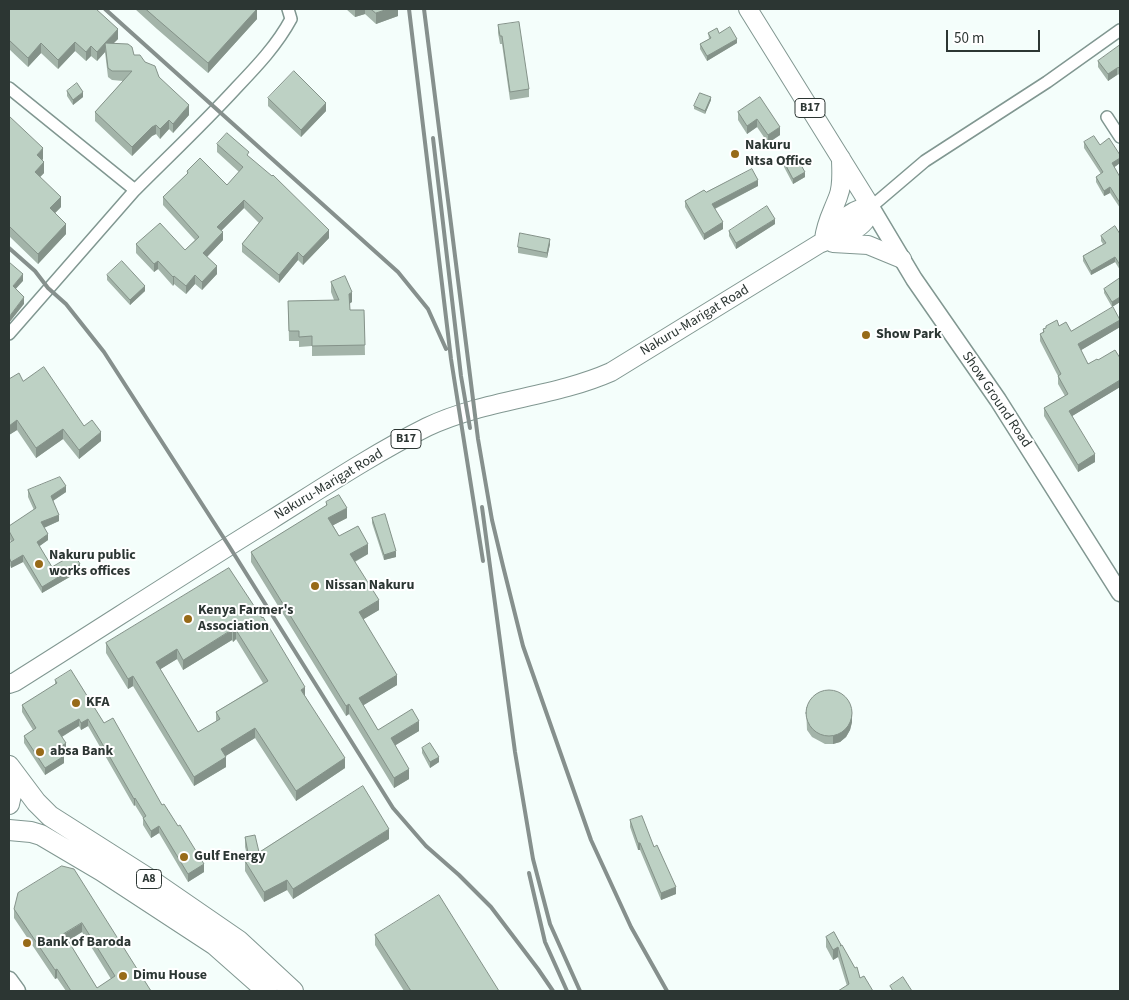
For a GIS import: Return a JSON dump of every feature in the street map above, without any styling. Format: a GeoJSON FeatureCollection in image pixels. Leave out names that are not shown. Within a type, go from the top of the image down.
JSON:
{"type":"FeatureCollection","features":[{"type":"Feature","properties":{"kind":"highway","name":"A8"},"geometry":{"type":"LineString","coordinates":[[9,766],[12,779],[12,793],[9,804]]}},
{"type":"Feature","properties":{"kind":"highway","name":"A8"},"geometry":{"type":"LineString","coordinates":[[9,766],[36,802],[50,816],[149,879],[239,941],[293,991]]}},
{"type":"Feature","properties":{"kind":"highway","name":"A8"},"geometry":{"type":"LineString","coordinates":[[9,830],[41,835],[102,872],[215,945],[267,991]]}},
{"type":"Feature","properties":{"kind":"main road","name":"B17"},"geometry":{"type":"LineString","coordinates":[[748,9],[871,207]]}},
{"type":"Feature","properties":{"kind":"main road"},"geometry":{"type":"LineString","coordinates":[[841,157],[841,187],[826,225],[822,242],[868,245],[902,259]]}},
{"type":"Feature","properties":{"kind":"main road","name":"Nakuru-Marigat Road"},"geometry":{"type":"LineString","coordinates":[[11,686],[324,486],[394,445],[428,427],[467,411],[546,393],[590,381],[612,372],[822,242],[857,229],[868,219],[871,207]]}},
{"type":"Feature","properties":{"kind":"main road","name":"Show Ground Road"},"geometry":{"type":"LineString","coordinates":[[871,207],[902,259],[998,400],[1120,593]]}},
{"type":"Feature","properties":{"kind":"main road"},"geometry":{"type":"LineString","coordinates":[[9,980],[16,991]]}},
{"type":"Feature","properties":{"kind":"street"},"geometry":{"type":"LineString","coordinates":[[9,334],[135,190],[217,109],[255,68],[282,36],[291,19],[288,9]]}},
{"type":"Feature","properties":{"kind":"street"},"geometry":{"type":"LineString","coordinates":[[871,207],[925,161],[1047,82],[1120,30]]}},
{"type":"Feature","properties":{"kind":"street"},"geometry":{"type":"LineString","coordinates":[[9,88],[135,190]]}},
{"type":"Feature","properties":{"kind":"street"},"geometry":{"type":"LineString","coordinates":[[1107,117],[1120,137]]}},
{"type":"Feature","properties":{"kind":"building"},"geometry":{"type":"Polygon","coordinates":[[[9,9],[96,9],[118,29],[97,52],[91,46],[86,52],[75,42],[58,60],[41,43],[28,58],[9,40],[9,9]]]}},
{"type":"Feature","properties":{"kind":"building"},"geometry":{"type":"Polygon","coordinates":[[[146,9],[257,9],[208,63],[146,9]]]}},
{"type":"Feature","properties":{"kind":"building"},"geometry":{"type":"Polygon","coordinates":[[[371,9],[388,9],[376,13],[371,9]]]}},
{"type":"Feature","properties":{"kind":"building"},"geometry":{"type":"Polygon","coordinates":[[[519,22],[529,89],[510,92],[502,36],[500,36],[498,25],[519,22]]]}},
{"type":"Feature","properties":{"kind":"building"},"geometry":{"type":"Polygon","coordinates":[[[730,27],[737,39],[707,56],[700,44],[711,38],[708,33],[717,28],[719,33],[730,27]]]}},
{"type":"Feature","properties":{"kind":"building"},"geometry":{"type":"Polygon","coordinates":[[[105,43],[128,44],[132,47],[134,55],[140,55],[145,62],[155,66],[159,77],[189,105],[173,124],[169,120],[160,129],[156,125],[152,127],[132,147],[95,112],[132,71],[112,71],[108,68],[105,43]]]}},
{"type":"Feature","properties":{"kind":"building"},"geometry":{"type":"Polygon","coordinates":[[[1120,45],[1120,67],[1108,74],[1098,61],[1120,45]]]}},
{"type":"Feature","properties":{"kind":"building"},"geometry":{"type":"Polygon","coordinates":[[[294,71],[326,103],[301,130],[268,98],[294,71]]]}},
{"type":"Feature","properties":{"kind":"building"},"geometry":{"type":"Polygon","coordinates":[[[77,83],[83,92],[73,100],[67,91],[77,83]]]}},
{"type":"Feature","properties":{"kind":"building"},"geometry":{"type":"Polygon","coordinates":[[[700,93],[711,97],[705,111],[694,106],[700,93]]]}},
{"type":"Feature","properties":{"kind":"building"},"geometry":{"type":"Polygon","coordinates":[[[760,97],[780,127],[768,135],[757,119],[747,126],[738,112],[760,97]]]}},
{"type":"Feature","properties":{"kind":"building"},"geometry":{"type":"Polygon","coordinates":[[[9,116],[43,148],[37,155],[44,162],[35,172],[61,197],[50,208],[66,224],[38,254],[9,226],[9,116]]]}},
{"type":"Feature","properties":{"kind":"building"},"geometry":{"type":"Polygon","coordinates":[[[227,133],[249,152],[247,155],[273,175],[329,230],[303,257],[298,252],[279,275],[242,244],[263,218],[244,200],[217,227],[223,232],[203,253],[217,266],[202,282],[195,275],[186,286],[173,277],[158,261],[154,264],[136,244],[160,223],[185,250],[199,237],[163,197],[188,173],[187,171],[200,158],[227,185],[243,167],[217,144],[227,133]]]}},
{"type":"Feature","properties":{"kind":"building"},"geometry":{"type":"Polygon","coordinates":[[[1094,136],[1100,145],[1109,138],[1120,155],[1120,158],[1112,163],[1120,177],[1120,203],[1110,187],[1104,191],[1096,177],[1103,172],[1084,142],[1094,136]]]}},
{"type":"Feature","properties":{"kind":"building"},"geometry":{"type":"Polygon","coordinates":[[[795,155],[805,172],[793,179],[784,162],[795,155]]]}},
{"type":"Feature","properties":{"kind":"building"},"geometry":{"type":"Polygon","coordinates":[[[752,169],[758,180],[712,204],[723,222],[704,234],[685,201],[704,190],[706,192],[752,169]]]}},
{"type":"Feature","properties":{"kind":"building"},"geometry":{"type":"Polygon","coordinates":[[[767,206],[775,219],[736,243],[729,231],[767,206]]]}},
{"type":"Feature","properties":{"kind":"building"},"geometry":{"type":"Polygon","coordinates":[[[1115,226],[1120,234],[1120,265],[1115,257],[1091,271],[1083,256],[1106,243],[1101,236],[1115,226]]]}},
{"type":"Feature","properties":{"kind":"building"},"geometry":{"type":"Polygon","coordinates":[[[520,233],[550,239],[547,253],[518,247],[520,233]]]}},
{"type":"Feature","properties":{"kind":"building"},"geometry":{"type":"Polygon","coordinates":[[[122,261],[145,286],[130,300],[107,275],[122,261]]]}},
{"type":"Feature","properties":{"kind":"building"},"geometry":{"type":"Polygon","coordinates":[[[9,262],[23,274],[13,286],[24,297],[9,317],[9,262]]]}},
{"type":"Feature","properties":{"kind":"building"},"geometry":{"type":"Polygon","coordinates":[[[345,276],[352,292],[349,294],[350,310],[364,310],[365,345],[312,346],[312,336],[299,337],[299,331],[289,331],[288,301],[339,300],[331,282],[345,276]]]}},
{"type":"Feature","properties":{"kind":"building"},"geometry":{"type":"Polygon","coordinates":[[[1120,278],[1120,297],[1112,302],[1104,289],[1120,278]]]}},
{"type":"Feature","properties":{"kind":"building"},"geometry":{"type":"Polygon","coordinates":[[[1113,307],[1120,320],[1078,344],[1088,364],[1115,350],[1120,358],[1120,380],[1069,411],[1095,454],[1078,465],[1044,408],[1068,394],[1058,376],[1061,374],[1040,334],[1044,332],[1043,329],[1046,326],[1057,320],[1059,326],[1066,322],[1071,331],[1113,307]]]}},
{"type":"Feature","properties":{"kind":"building"},"geometry":{"type":"Polygon","coordinates":[[[44,367],[84,426],[92,420],[101,432],[79,450],[63,429],[36,448],[17,420],[9,426],[9,379],[19,373],[23,381],[44,367]]]}},
{"type":"Feature","properties":{"kind":"building"},"geometry":{"type":"Polygon","coordinates":[[[60,477],[66,486],[51,496],[59,515],[41,522],[48,534],[37,542],[52,567],[74,554],[80,564],[42,587],[23,555],[11,562],[9,543],[14,540],[9,531],[9,526],[36,508],[28,490],[60,477]]]}},
{"type":"Feature","properties":{"kind":"building"},"geometry":{"type":"Polygon","coordinates":[[[339,495],[347,508],[328,518],[339,536],[358,526],[368,544],[350,554],[379,600],[359,612],[397,675],[359,698],[378,730],[412,709],[419,721],[391,738],[409,769],[394,778],[349,704],[346,706],[251,552],[327,505],[326,502],[339,495]]]}},
{"type":"Feature","properties":{"kind":"building"},"geometry":{"type":"Polygon","coordinates":[[[385,514],[396,551],[384,555],[372,518],[385,514]]]}},
{"type":"Feature","properties":{"kind":"building"},"geometry":{"type":"Polygon","coordinates":[[[229,568],[263,617],[305,687],[301,690],[345,758],[296,791],[255,728],[221,749],[226,757],[194,777],[133,676],[128,679],[106,643],[229,568]],[[232,630],[183,660],[177,649],[156,662],[198,732],[220,719],[216,712],[268,681],[236,630],[233,632],[232,630]]]}},
{"type":"Feature","properties":{"kind":"building"},"geometry":{"type":"Polygon","coordinates":[[[71,670],[104,723],[113,718],[162,805],[164,804],[178,826],[180,825],[204,864],[188,874],[159,826],[151,831],[143,818],[146,816],[134,799],[88,719],[81,723],[79,719],[58,731],[66,743],[59,748],[64,756],[45,768],[24,736],[36,728],[22,705],[57,683],[55,680],[71,670]]]}},
{"type":"Feature","properties":{"kind":"building"},"geometry":{"type":"Polygon","coordinates":[[[829,690],[842,694],[848,700],[852,713],[848,726],[842,732],[829,736],[816,732],[810,726],[806,713],[810,700],[816,694],[829,690]]]}},
{"type":"Feature","properties":{"kind":"building"},"geometry":{"type":"Polygon","coordinates":[[[430,743],[439,757],[430,762],[422,748],[430,743]]]}},
{"type":"Feature","properties":{"kind":"building"},"geometry":{"type":"Polygon","coordinates":[[[363,786],[389,829],[293,889],[287,880],[264,892],[245,861],[249,858],[245,837],[255,835],[259,852],[363,786]]]}},
{"type":"Feature","properties":{"kind":"building"},"geometry":{"type":"Polygon","coordinates":[[[642,816],[654,847],[657,845],[676,887],[661,893],[640,843],[638,843],[630,820],[642,816]]]}},
{"type":"Feature","properties":{"kind":"building"},"geometry":{"type":"Polygon","coordinates":[[[62,866],[74,869],[151,991],[71,991],[14,909],[18,893],[62,866]],[[82,923],[64,934],[97,988],[115,976],[82,923]]]}},
{"type":"Feature","properties":{"kind":"building"},"geometry":{"type":"Polygon","coordinates":[[[439,895],[499,991],[411,991],[375,935],[439,895]]]}},
{"type":"Feature","properties":{"kind":"building"},"geometry":{"type":"Polygon","coordinates":[[[834,932],[840,946],[842,945],[855,968],[857,967],[860,978],[864,976],[873,991],[838,991],[849,984],[838,947],[833,950],[826,937],[834,932]]]}},
{"type":"Feature","properties":{"kind":"building"},"geometry":{"type":"Polygon","coordinates":[[[903,977],[912,991],[893,991],[890,986],[903,977]]]}},
{"type":"Feature","properties":{"kind":"railway"},"geometry":{"type":"LineString","coordinates":[[105,9],[398,272],[428,309],[446,349]]}},
{"type":"Feature","properties":{"kind":"railway"},"geometry":{"type":"LineString","coordinates":[[409,9],[451,359],[483,561]]}},
{"type":"Feature","properties":{"kind":"railway"},"geometry":{"type":"LineString","coordinates":[[424,9],[478,439],[492,520],[503,566],[523,646],[591,840],[631,927],[667,991]]}},
{"type":"Feature","properties":{"kind":"railway"},"geometry":{"type":"LineString","coordinates":[[433,138],[461,376],[470,428]]}},
{"type":"Feature","properties":{"kind":"railway"},"geometry":{"type":"LineString","coordinates":[[9,248],[35,271],[48,288],[66,304],[104,352],[229,546],[393,808],[426,846],[491,907],[553,991]]}},
{"type":"Feature","properties":{"kind":"railway"},"geometry":{"type":"LineString","coordinates":[[482,507],[515,752],[533,859],[550,924],[580,991]]}},
{"type":"Feature","properties":{"kind":"railway"},"geometry":{"type":"LineString","coordinates":[[529,873],[545,942],[567,991]]}},
{"type":"Feature","properties":{"kind":"place","name":"Nakuru Ntsa Office"},"geometry":{"type":"Point","coordinates":[735,154]}},
{"type":"Feature","properties":{"kind":"place","name":"Show Park"},"geometry":{"type":"Point","coordinates":[866,335]}},
{"type":"Feature","properties":{"kind":"place","name":"Nakuru public works offices"},"geometry":{"type":"Point","coordinates":[39,564]}},
{"type":"Feature","properties":{"kind":"place","name":"Nissan Nakuru"},"geometry":{"type":"Point","coordinates":[315,586]}},
{"type":"Feature","properties":{"kind":"place","name":"Kenya Farmer's Association"},"geometry":{"type":"Point","coordinates":[188,619]}},
{"type":"Feature","properties":{"kind":"place","name":"KFA"},"geometry":{"type":"Point","coordinates":[76,703]}},
{"type":"Feature","properties":{"kind":"place","name":"absa Bank"},"geometry":{"type":"Point","coordinates":[40,752]}},
{"type":"Feature","properties":{"kind":"place","name":"Gulf Energy"},"geometry":{"type":"Point","coordinates":[184,857]}},
{"type":"Feature","properties":{"kind":"place","name":"Bank of Baroda"},"geometry":{"type":"Point","coordinates":[27,943]}},
{"type":"Feature","properties":{"kind":"place","name":"Dimu House"},"geometry":{"type":"Point","coordinates":[123,976]}}]}
